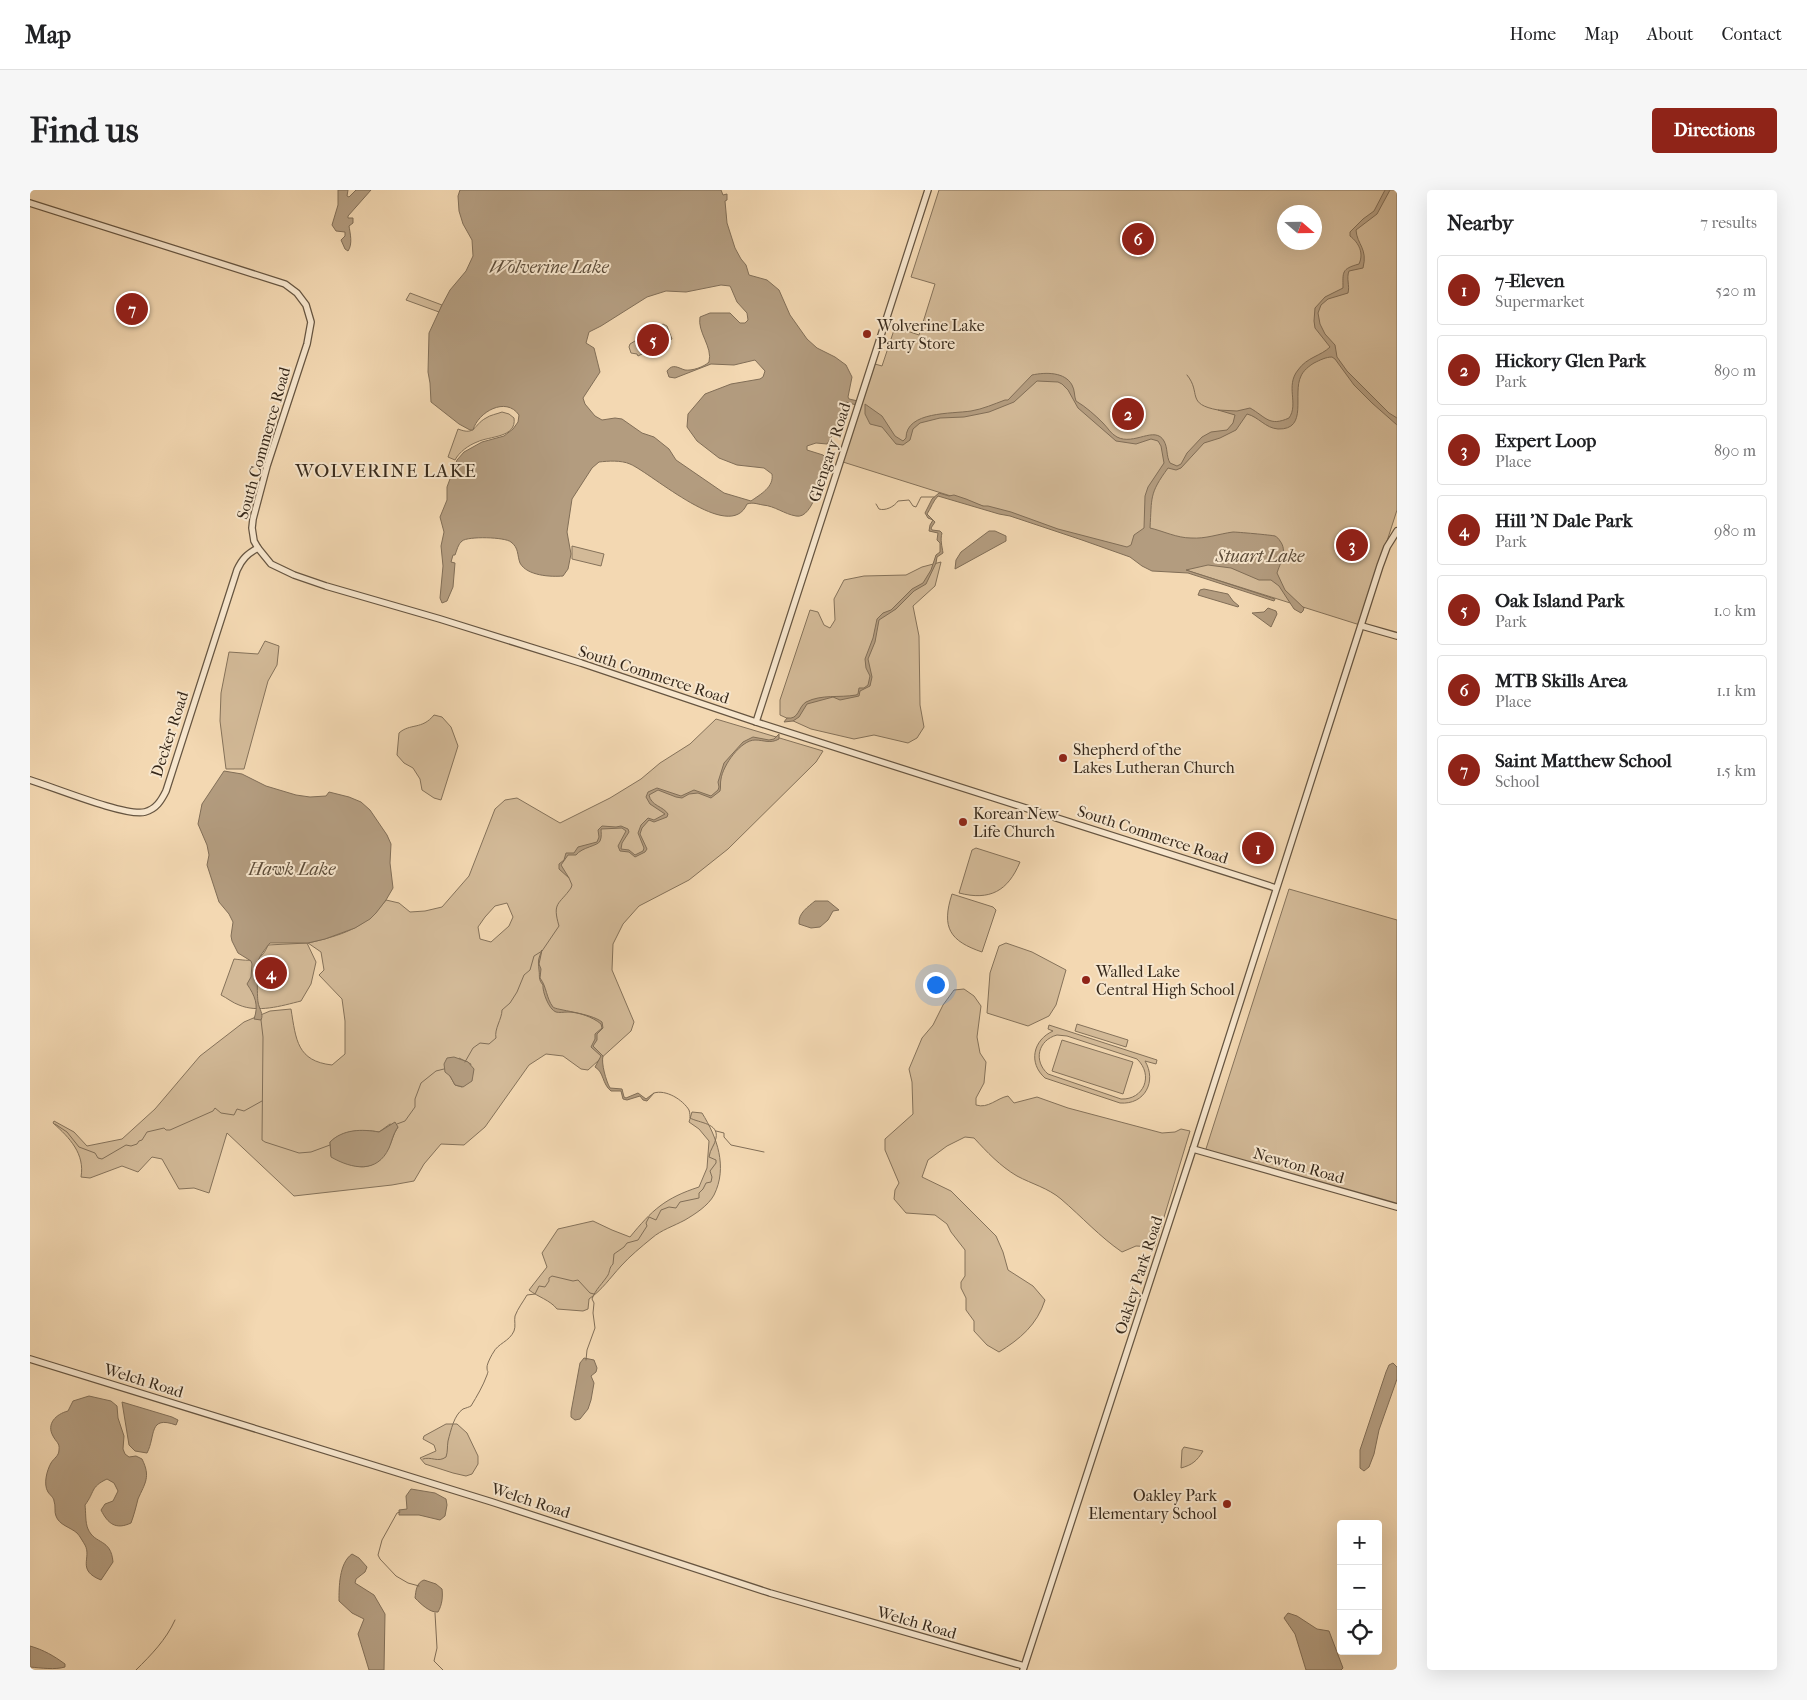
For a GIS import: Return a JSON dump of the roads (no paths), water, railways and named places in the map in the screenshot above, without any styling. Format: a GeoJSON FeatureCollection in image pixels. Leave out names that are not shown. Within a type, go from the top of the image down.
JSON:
{"type":"FeatureCollection","features":[{"type":"Feature","properties":{"kind":"street","name":"Glengary Road"},"geometry":{"type":"LineString","coordinates":[[756,722],[928,190]]}},
{"type":"Feature","properties":{"kind":"street","name":"South Commerce Road"},"geometry":{"type":"LineString","coordinates":[[30,203],[285,284],[297,293],[306,305],[310,322],[307,344],[267,466],[253,519],[252,528],[258,548],[271,564],[294,575],[574,661],[756,722],[1276,888]]}},
{"type":"Feature","properties":{"kind":"street"},"geometry":{"type":"LineString","coordinates":[[1276,888],[1380,566],[1397,531]]}},
{"type":"Feature","properties":{"kind":"street","name":"Decker Road"},"geometry":{"type":"LineString","coordinates":[[30,780],[124,812],[143,813],[155,808],[166,791],[236,570],[242,559],[258,548]]}},
{"type":"Feature","properties":{"kind":"street"},"geometry":{"type":"LineString","coordinates":[[1362,626],[1397,636]]}},
{"type":"Feature","properties":{"kind":"street","name":"Oakley Park Road"},"geometry":{"type":"LineString","coordinates":[[1023,1668],[1193,1149],[1276,888]]}},
{"type":"Feature","properties":{"kind":"street","name":"Newton Road"},"geometry":{"type":"LineString","coordinates":[[1193,1149],[1397,1207]]}},
{"type":"Feature","properties":{"kind":"street","name":"Welch Road"},"geometry":{"type":"LineString","coordinates":[[30,1359],[492,1502],[778,1595],[1023,1668]]}},
{"type":"Feature","properties":{"kind":"water"},"geometry":{"type":"Polygon","coordinates":[[[338,190],[348,190],[347,196],[349,197],[356,190],[371,190],[348,216],[348,218],[353,218],[353,223],[349,226],[351,242],[348,251],[341,240],[345,236],[345,232],[336,231],[332,225],[338,205],[338,190]]]}},
{"type":"Feature","properties":{"kind":"water","name":"Wolverine Lake"},"geometry":{"type":"Polygon","coordinates":[[[460,190],[721,190],[723,195],[727,194],[727,200],[725,201],[727,223],[735,248],[746,265],[749,275],[767,280],[779,290],[790,315],[807,339],[817,348],[846,365],[852,377],[848,397],[858,401],[856,405],[846,402],[836,429],[827,444],[816,443],[807,446],[807,450],[823,455],[826,458],[817,493],[808,510],[802,515],[796,516],[772,507],[751,503],[747,504],[738,514],[725,516],[709,512],[691,503],[630,464],[619,461],[599,462],[592,468],[572,499],[567,532],[571,554],[568,569],[563,576],[546,576],[528,571],[520,563],[515,547],[507,540],[466,539],[461,542],[455,555],[453,555],[451,562],[455,563],[453,587],[447,601],[442,603],[440,598],[443,566],[441,546],[444,532],[440,517],[447,500],[447,487],[457,460],[464,452],[482,442],[504,436],[518,422],[519,415],[513,409],[507,407],[493,409],[480,417],[473,430],[470,430],[459,424],[431,402],[428,372],[429,333],[450,290],[466,271],[473,256],[472,240],[463,224],[459,211],[458,196],[460,190]],[[721,285],[686,292],[666,291],[647,297],[589,332],[586,343],[594,348],[600,372],[583,398],[585,404],[595,416],[602,420],[622,419],[642,433],[654,437],[669,449],[676,460],[724,493],[751,501],[763,493],[769,486],[772,474],[764,468],[737,465],[719,458],[697,441],[687,427],[688,414],[705,394],[731,384],[760,379],[765,371],[755,360],[734,365],[711,364],[675,378],[669,377],[667,371],[671,367],[685,370],[694,369],[704,366],[709,362],[709,351],[701,328],[700,317],[710,313],[730,313],[740,323],[745,323],[748,320],[747,313],[737,302],[730,286],[721,285]]]}},
{"type":"Feature","properties":{"kind":"water","name":"Stuart Lake"},"geometry":{"type":"Polygon","coordinates":[[[1385,190],[1390,190],[1377,214],[1356,230],[1364,256],[1363,268],[1349,271],[1348,293],[1328,299],[1321,305],[1318,313],[1320,324],[1325,334],[1335,345],[1337,357],[1347,371],[1389,413],[1397,418],[1397,425],[1354,385],[1335,359],[1332,357],[1325,358],[1310,366],[1301,376],[1297,417],[1293,424],[1288,428],[1273,428],[1247,414],[1236,430],[1204,443],[1181,468],[1176,470],[1168,468],[1157,484],[1153,496],[1150,528],[1186,538],[1202,538],[1233,532],[1275,536],[1283,549],[1283,557],[1277,573],[1285,590],[1304,608],[1301,613],[1294,609],[1279,586],[1271,580],[1259,580],[1231,568],[1208,565],[1186,570],[1275,599],[1274,601],[1188,573],[1152,571],[1130,557],[1082,540],[1010,516],[938,496],[927,514],[933,520],[928,518],[925,513],[932,499],[939,493],[949,496],[954,495],[983,506],[1011,512],[1058,529],[1127,547],[1131,545],[1134,535],[1144,528],[1145,496],[1148,487],[1164,463],[1161,446],[1158,441],[1151,439],[1136,444],[1116,441],[1078,408],[1068,390],[1058,382],[1037,381],[1014,402],[989,412],[964,417],[940,418],[920,423],[913,429],[910,440],[903,445],[896,444],[882,427],[870,424],[865,414],[865,404],[882,416],[895,436],[903,441],[906,438],[908,429],[913,423],[922,418],[975,410],[1008,400],[1032,375],[1043,373],[1055,374],[1069,381],[1073,387],[1076,401],[1094,414],[1111,433],[1124,439],[1150,435],[1160,437],[1164,441],[1170,463],[1177,466],[1181,464],[1187,453],[1202,437],[1211,432],[1227,430],[1233,423],[1235,415],[1218,410],[1237,411],[1250,408],[1268,420],[1277,422],[1289,418],[1293,407],[1292,389],[1294,376],[1306,362],[1330,347],[1315,328],[1315,308],[1325,297],[1343,288],[1344,272],[1359,264],[1360,248],[1350,236],[1350,232],[1374,211],[1385,190]]]}},
{"type":"Feature","properties":{"kind":"water"},"geometry":{"type":"Polygon","coordinates":[[[933,520],[935,522],[931,528],[932,530],[942,533],[943,553],[937,557],[926,584],[914,591],[896,609],[879,620],[875,642],[868,659],[872,677],[870,686],[860,691],[859,696],[840,700],[833,697],[807,704],[799,717],[793,721],[784,722],[787,718],[794,717],[806,702],[824,697],[856,695],[859,688],[864,688],[868,685],[870,676],[866,668],[865,659],[873,638],[877,619],[883,613],[891,610],[912,589],[923,583],[931,570],[936,555],[940,552],[940,543],[937,540],[938,533],[929,531],[933,520]]]}},
{"type":"Feature","properties":{"kind":"water"},"geometry":{"type":"Polygon","coordinates":[[[989,531],[995,531],[1006,536],[1006,541],[955,569],[956,560],[961,552],[989,531]]]}},
{"type":"Feature","properties":{"kind":"water"},"geometry":{"type":"Polygon","coordinates":[[[1204,589],[1228,594],[1239,606],[1198,595],[1200,590],[1204,589]]]}},
{"type":"Feature","properties":{"kind":"water"},"geometry":{"type":"Polygon","coordinates":[[[1268,608],[1276,611],[1277,614],[1271,627],[1252,613],[1264,612],[1268,608]]]}},
{"type":"Feature","properties":{"kind":"water"},"geometry":{"type":"Polygon","coordinates":[[[779,734],[779,739],[770,742],[755,740],[744,744],[725,767],[722,773],[720,791],[711,798],[698,793],[689,794],[682,798],[658,790],[649,795],[655,804],[668,814],[667,817],[654,822],[649,820],[642,828],[640,834],[647,849],[645,852],[635,857],[629,852],[620,851],[618,846],[626,831],[622,828],[601,829],[599,843],[582,850],[576,855],[568,855],[561,865],[569,878],[559,869],[559,864],[564,860],[566,853],[574,853],[578,847],[597,842],[599,837],[598,830],[602,826],[621,826],[628,829],[629,832],[622,843],[621,849],[629,850],[635,855],[643,851],[644,848],[638,833],[641,825],[648,818],[654,820],[665,814],[650,804],[646,797],[648,792],[657,788],[681,796],[694,790],[711,796],[718,790],[718,782],[724,763],[743,742],[753,737],[774,739],[779,734]]]}},
{"type":"Feature","properties":{"kind":"water","name":"Hawk Lake"},"geometry":{"type":"Polygon","coordinates":[[[224,771],[242,774],[266,786],[296,795],[310,797],[326,796],[329,792],[361,802],[370,810],[391,844],[390,863],[393,888],[386,900],[370,919],[355,928],[325,939],[308,943],[270,943],[266,948],[259,958],[257,980],[258,999],[262,1014],[261,1020],[254,1019],[255,1001],[247,984],[251,977],[252,964],[251,961],[238,953],[232,941],[233,922],[219,902],[207,865],[209,855],[207,845],[198,824],[202,804],[224,771]]]}},
{"type":"Feature","properties":{"kind":"water"},"geometry":{"type":"Polygon","coordinates":[[[815,901],[828,901],[839,910],[833,911],[828,920],[820,927],[811,928],[799,924],[802,913],[815,901]]]}},
{"type":"Feature","properties":{"kind":"water"},"geometry":{"type":"Polygon","coordinates":[[[539,964],[541,969],[540,978],[553,1007],[590,1016],[602,1022],[603,1028],[597,1034],[597,1040],[593,1046],[603,1056],[604,1072],[610,1088],[622,1089],[626,1098],[638,1093],[646,1099],[654,1093],[647,1101],[643,1100],[640,1096],[627,1100],[623,1099],[621,1091],[611,1091],[608,1088],[600,1072],[595,1067],[601,1056],[591,1047],[595,1034],[602,1028],[601,1024],[585,1015],[553,1011],[540,981],[539,964]]]}},
{"type":"Feature","properties":{"kind":"water"},"geometry":{"type":"Polygon","coordinates":[[[454,1057],[468,1062],[474,1069],[472,1081],[463,1087],[455,1085],[450,1076],[445,1072],[444,1064],[447,1058],[454,1057]]]}},
{"type":"Feature","properties":{"kind":"water"},"geometry":{"type":"Polygon","coordinates":[[[395,1122],[398,1127],[389,1148],[378,1162],[363,1167],[347,1164],[331,1157],[330,1142],[335,1138],[347,1132],[359,1130],[379,1132],[395,1122]]]}},
{"type":"Feature","properties":{"kind":"water"},"geometry":{"type":"Polygon","coordinates":[[[584,1358],[594,1360],[597,1368],[596,1372],[591,1376],[594,1383],[588,1409],[580,1419],[575,1420],[571,1417],[571,1412],[580,1363],[584,1358]]]}},
{"type":"Feature","properties":{"kind":"water"},"geometry":{"type":"Polygon","coordinates":[[[1393,1363],[1397,1367],[1397,1379],[1379,1430],[1374,1454],[1369,1467],[1364,1471],[1360,1468],[1360,1450],[1386,1372],[1389,1365],[1393,1363]]]}},
{"type":"Feature","properties":{"kind":"water"},"geometry":{"type":"Polygon","coordinates":[[[89,1396],[111,1401],[117,1406],[118,1418],[124,1436],[123,1449],[125,1454],[129,1457],[136,1456],[142,1459],[147,1475],[131,1523],[117,1526],[107,1519],[101,1510],[105,1504],[113,1501],[118,1491],[114,1483],[107,1479],[95,1487],[85,1505],[88,1529],[95,1538],[106,1545],[112,1554],[113,1562],[101,1580],[89,1572],[86,1564],[87,1550],[77,1533],[57,1519],[54,1500],[48,1492],[46,1485],[48,1469],[59,1450],[58,1444],[51,1432],[53,1420],[60,1414],[68,1411],[73,1401],[89,1396]]]}},
{"type":"Feature","properties":{"kind":"water"},"geometry":{"type":"Polygon","coordinates":[[[122,1402],[178,1420],[176,1425],[161,1423],[157,1425],[147,1453],[135,1451],[129,1445],[122,1402]]]}},
{"type":"Feature","properties":{"kind":"water"},"geometry":{"type":"Polygon","coordinates":[[[411,1489],[435,1493],[446,1499],[445,1516],[440,1520],[419,1515],[399,1515],[399,1510],[407,1509],[406,1496],[411,1489]]]}},
{"type":"Feature","properties":{"kind":"water"},"geometry":{"type":"Polygon","coordinates":[[[352,1554],[359,1558],[367,1567],[365,1572],[356,1579],[355,1583],[374,1595],[385,1614],[384,1670],[369,1670],[358,1634],[364,1619],[352,1613],[339,1601],[342,1569],[344,1563],[352,1554]]]}},
{"type":"Feature","properties":{"kind":"water"},"geometry":{"type":"Polygon","coordinates":[[[424,1580],[436,1584],[442,1589],[442,1601],[438,1612],[429,1610],[415,1598],[418,1585],[424,1580]]]}},
{"type":"Feature","properties":{"kind":"water"},"geometry":{"type":"Polygon","coordinates":[[[1288,1613],[1297,1616],[1317,1629],[1329,1631],[1343,1668],[1341,1670],[1306,1670],[1295,1634],[1284,1618],[1288,1613]]]}},
{"type":"Feature","properties":{"kind":"water"},"geometry":{"type":"Polygon","coordinates":[[[30,1646],[53,1656],[65,1664],[65,1667],[52,1669],[30,1667],[30,1646]]]}},
{"type":"Feature","properties":{"kind":"waterway"},"geometry":{"type":"LineString","coordinates":[[1187,375],[1201,405],[1218,410]]}},
{"type":"Feature","properties":{"kind":"waterway"},"geometry":{"type":"LineString","coordinates":[[876,504],[879,509],[887,509],[898,501],[909,500],[916,507],[921,497],[934,497]]}},
{"type":"Feature","properties":{"kind":"waterway"},"geometry":{"type":"LineString","coordinates":[[465,1062],[473,1048],[480,1043],[489,1044],[496,1038],[502,1010],[510,1003],[517,992],[524,975],[530,970],[534,956],[542,951],[559,926],[556,912],[558,904],[571,888],[572,885],[569,878]]}},
{"type":"Feature","properties":{"kind":"waterway"},"geometry":{"type":"LineString","coordinates":[[261,1020],[263,1037],[262,1140],[299,1153],[311,1152],[330,1145]]}},
{"type":"Feature","properties":{"kind":"waterway"},"geometry":{"type":"LineString","coordinates":[[397,1124],[405,1121],[415,1107],[415,1099],[421,1083],[436,1071],[444,1069]]}},
{"type":"Feature","properties":{"kind":"waterway"},"geometry":{"type":"LineString","coordinates":[[586,1360],[587,1350],[595,1328],[594,1303],[592,1299],[608,1275],[613,1264],[614,1254],[627,1243],[638,1240],[647,1226],[646,1223],[649,1217],[656,1220],[661,1210],[669,1207],[676,1208],[680,1202],[699,1198],[699,1193],[706,1183],[711,1182],[710,1171],[716,1163],[716,1160],[709,1157],[716,1138],[714,1129],[708,1124],[690,1118],[689,1110],[674,1096],[659,1092],[654,1093]]}},
{"type":"Feature","properties":{"kind":"waterway"},"geometry":{"type":"LineString","coordinates":[[55,1124],[67,1132],[79,1147],[95,1153],[98,1158],[102,1159],[126,1145],[137,1144],[147,1132],[164,1128],[170,1130],[213,1111],[215,1108],[221,1113],[234,1115],[237,1109],[244,1111],[262,1101]]}},
{"type":"Feature","properties":{"kind":"waterway"},"geometry":{"type":"LineString","coordinates":[[716,1131],[724,1133],[724,1137],[731,1145],[764,1152]]}},
{"type":"Feature","properties":{"kind":"waterway"},"geometry":{"type":"LineString","coordinates":[[423,1459],[443,1459],[446,1457],[448,1441],[455,1419],[463,1409],[471,1406],[487,1375],[487,1366],[490,1358],[495,1350],[512,1335],[515,1329],[515,1316],[527,1295],[535,1294],[539,1286],[545,1287],[552,1276],[573,1281],[578,1280],[590,1293],[594,1294]]}},
{"type":"Feature","properties":{"kind":"waterway"},"geometry":{"type":"LineString","coordinates":[[400,1512],[397,1513],[382,1540],[378,1555],[396,1576],[408,1583],[419,1586]]}},
{"type":"Feature","properties":{"kind":"waterway"},"geometry":{"type":"LineString","coordinates":[[435,1613],[437,1648],[434,1661],[443,1670]]}},
{"type":"Feature","properties":{"kind":"waterway"},"geometry":{"type":"LineString","coordinates":[[136,1670],[163,1641],[175,1620]]}},
{"type":"Feature","properties":{"kind":"place","name":"MTB Skills Area"},"geometry":{"type":"Point","coordinates":[1138,239]}},
{"type":"Feature","properties":{"kind":"place","name":"Saint Matthew School"},"geometry":{"type":"Point","coordinates":[132,309]}},
{"type":"Feature","properties":{"kind":"place","name":"Wolverine Lake Party Store"},"geometry":{"type":"Point","coordinates":[867,334]}},
{"type":"Feature","properties":{"kind":"place","name":"Oak Island Park"},"geometry":{"type":"Point","coordinates":[653,340]}},
{"type":"Feature","properties":{"kind":"place","name":"Hickory Glen Park"},"geometry":{"type":"Point","coordinates":[1128,414]}},
{"type":"Feature","properties":{"kind":"place","name":"Expert Loop"},"geometry":{"type":"Point","coordinates":[1352,545]}},
{"type":"Feature","properties":{"kind":"place","name":"Shepherd of the Lakes Lutheran Church"},"geometry":{"type":"Point","coordinates":[1063,758]}},
{"type":"Feature","properties":{"kind":"place","name":"Korean New Life Church"},"geometry":{"type":"Point","coordinates":[963,822]}},
{"type":"Feature","properties":{"kind":"place","name":"7-Eleven"},"geometry":{"type":"Point","coordinates":[1258,848]}},
{"type":"Feature","properties":{"kind":"place","name":"Hill 'N Dale Park"},"geometry":{"type":"Point","coordinates":[271,973]}},
{"type":"Feature","properties":{"kind":"place","name":"Walled Lake Central High School"},"geometry":{"type":"Point","coordinates":[1086,980]}},
{"type":"Feature","properties":{"kind":"place","name":"Oakley Park Elementary School"},"geometry":{"type":"Point","coordinates":[1227,1504]}},
{"type":"Feature","properties":{"kind":"district","name":"WOLVERINE LAKE"},"geometry":{"type":"Point","coordinates":[386,470]}}]}
